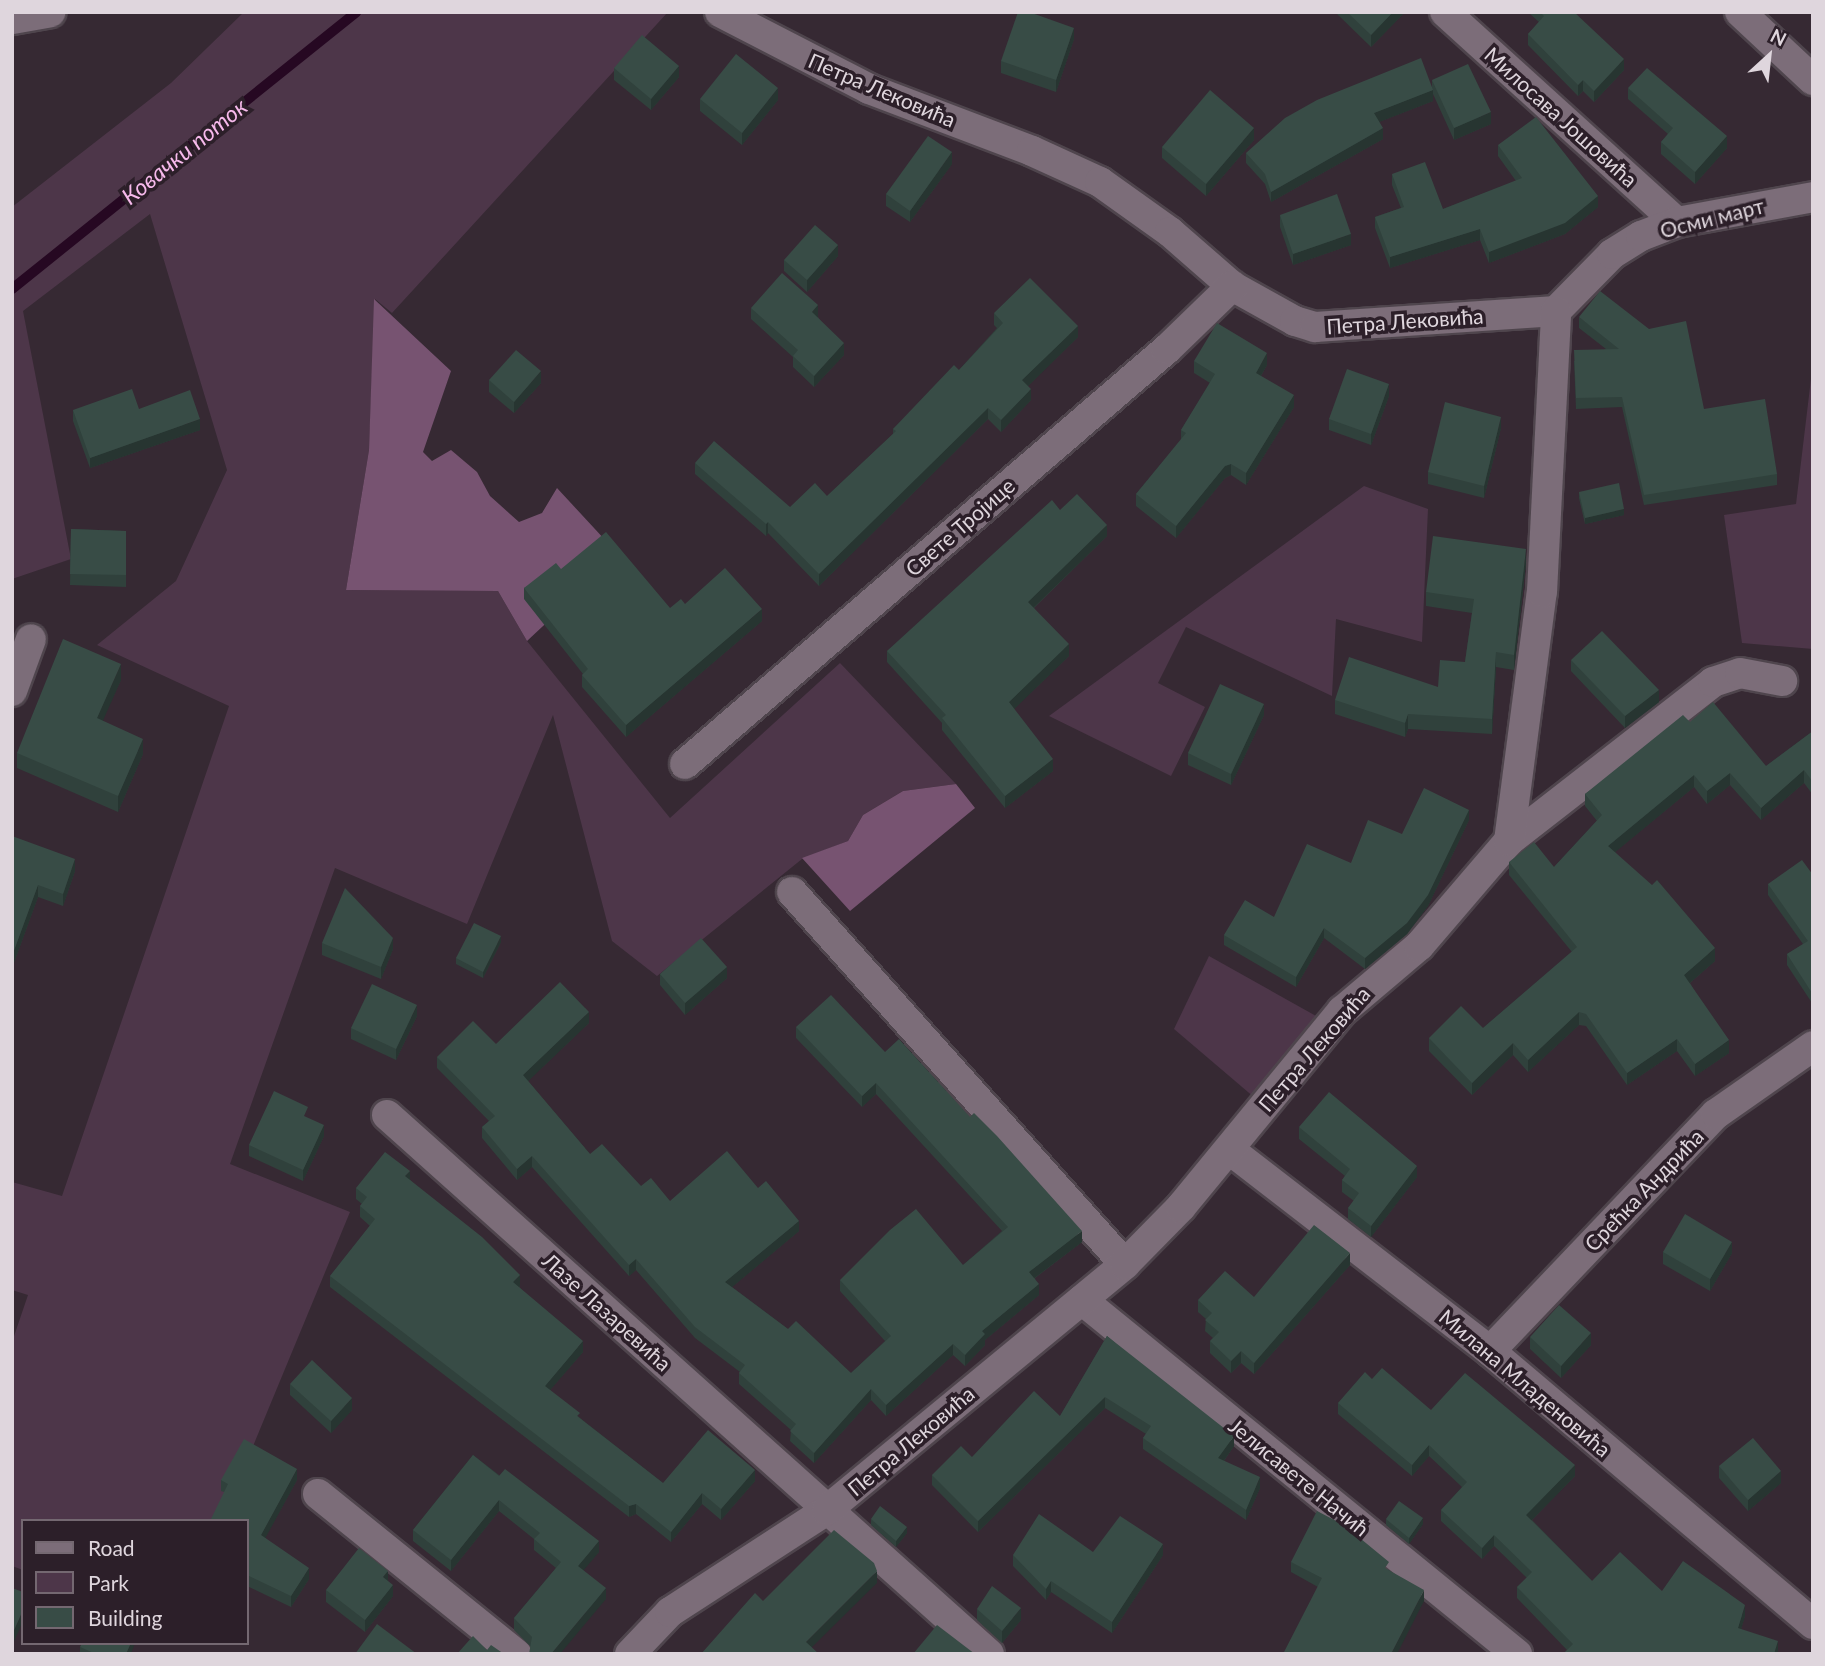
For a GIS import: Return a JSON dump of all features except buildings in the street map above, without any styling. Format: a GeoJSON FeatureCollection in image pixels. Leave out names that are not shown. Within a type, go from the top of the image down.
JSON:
{"type":"FeatureCollection","features":[{"type":"Feature","properties":{"kind":"street"},"geometry":{"type":"LineString","coordinates":[[12,19],[50,12]]}},
{"type":"Feature","properties":{"kind":"street","name":"Петра Лековића"},"geometry":{"type":"LineString","coordinates":[[720,12],[869,89],[1032,151],[1100,182],[1170,232],[1232,286],[1295,321],[1315,327],[1556,311]]}},
{"type":"Feature","properties":{"kind":"street","name":"Милосава Јошовића"},"geometry":{"type":"LineString","coordinates":[[1445,12],[1677,222]]}},
{"type":"Feature","properties":{"kind":"street"},"geometry":{"type":"LineString","coordinates":[[1740,12],[1813,80]]}},
{"type":"Feature","properties":{"kind":"street","name":"Осми март"},"geometry":{"type":"LineString","coordinates":[[1556,311],[1612,254],[1677,222],[1813,197]]}},
{"type":"Feature","properties":{"kind":"street","name":"Свете Тројице"},"geometry":{"type":"LineString","coordinates":[[685,764],[1167,349],[1232,286]]}},
{"type":"Feature","properties":{"kind":"street"},"geometry":{"type":"LineString","coordinates":[[1509,841],[1542,592],[1556,311]]}},
{"type":"Feature","properties":{"kind":"street"},"geometry":{"type":"LineString","coordinates":[[12,691],[31,639]]}},
{"type":"Feature","properties":{"kind":"street","name":"Петра Лековића"},"geometry":{"type":"LineString","coordinates":[[631,1654],[670,1612],[827,1510],[1125,1264],[1230,1150],[1285,1075],[1342,1011],[1419,946],[1509,841],[1713,682],[1740,673],[1782,681]]}},
{"type":"Feature","properties":{"kind":"street"},"geometry":{"type":"LineString","coordinates":[[792,892],[1125,1264]]}},
{"type":"Feature","properties":{"kind":"street","name":"Срећка Андрића"},"geometry":{"type":"LineString","coordinates":[[1490,1351],[1716,1114],[1813,1046]]}},
{"type":"Feature","properties":{"kind":"street","name":"Лазе Лазаревића"},"geometry":{"type":"LineString","coordinates":[[387,1115],[827,1510]]}},
{"type":"Feature","properties":{"kind":"street","name":"Милана Младеновића"},"geometry":{"type":"LineString","coordinates":[[1230,1150],[1490,1351],[1813,1624]]}},
{"type":"Feature","properties":{"kind":"street","name":"Јелисавете Начић"},"geometry":{"type":"LineString","coordinates":[[1082,1300],[1517,1654]]}},
{"type":"Feature","properties":{"kind":"street"},"geometry":{"type":"LineString","coordinates":[[318,1494],[516,1654]]}},
{"type":"Feature","properties":{"kind":"street","name":"Петра Лековића"},"geometry":{"type":"LineString","coordinates":[[827,1510],[989,1654]]}},
{"type":"Feature","properties":{"kind":"green space"},"geometry":{"type":"Polygon","coordinates":[[[244,12],[668,12],[392,313],[375,299],[369,450],[346,590],[498,591],[527,641],[670,818],[840,663],[956,784],[903,791],[863,815],[848,841],[802,859],[657,976],[612,941],[553,715],[467,924],[335,868],[230,1164],[350,1212],[223,1519],[21,1519],[21,1569],[12,1566],[12,1342],[28,1295],[12,1290],[12,1182],[62,1196],[229,706],[97,645],[176,581],[227,470],[150,214],[23,311],[71,559],[12,579],[12,207],[171,83],[244,12]]]}},
{"type":"Feature","properties":{"kind":"green space"},"geometry":{"type":"Polygon","coordinates":[[[1813,362],[1813,649],[1742,643],[1724,515],[1796,504],[1813,362]]]}},
{"type":"Feature","properties":{"kind":"green space"},"geometry":{"type":"Polygon","coordinates":[[[1364,486],[1428,509],[1422,642],[1336,619],[1332,696],[1186,627],[1158,683],[1205,707],[1171,776],[1049,716],[1364,486]]]}},
{"type":"Feature","properties":{"kind":"green space"},"geometry":{"type":"Polygon","coordinates":[[[1209,956],[1325,1021],[1255,1098],[1174,1029],[1209,956]]]}},
{"type":"Feature","properties":{"kind":"shaded area"},"geometry":{"type":"Polygon","coordinates":[[[374,299],[451,371],[423,452],[432,461],[451,450],[477,472],[490,496],[519,522],[542,513],[557,488],[619,555],[527,641],[498,591],[346,590],[369,450],[374,299]]]}},
{"type":"Feature","properties":{"kind":"shaded area"},"geometry":{"type":"Polygon","coordinates":[[[956,784],[975,808],[850,911],[802,858],[848,841],[863,815],[903,791],[956,784]]]}},
{"type":"Feature","properties":{"kind":"waterway","name":"Ковачки поток"},"geometry":{"type":"LineString","coordinates":[[12,289],[356,12]]}}]}
